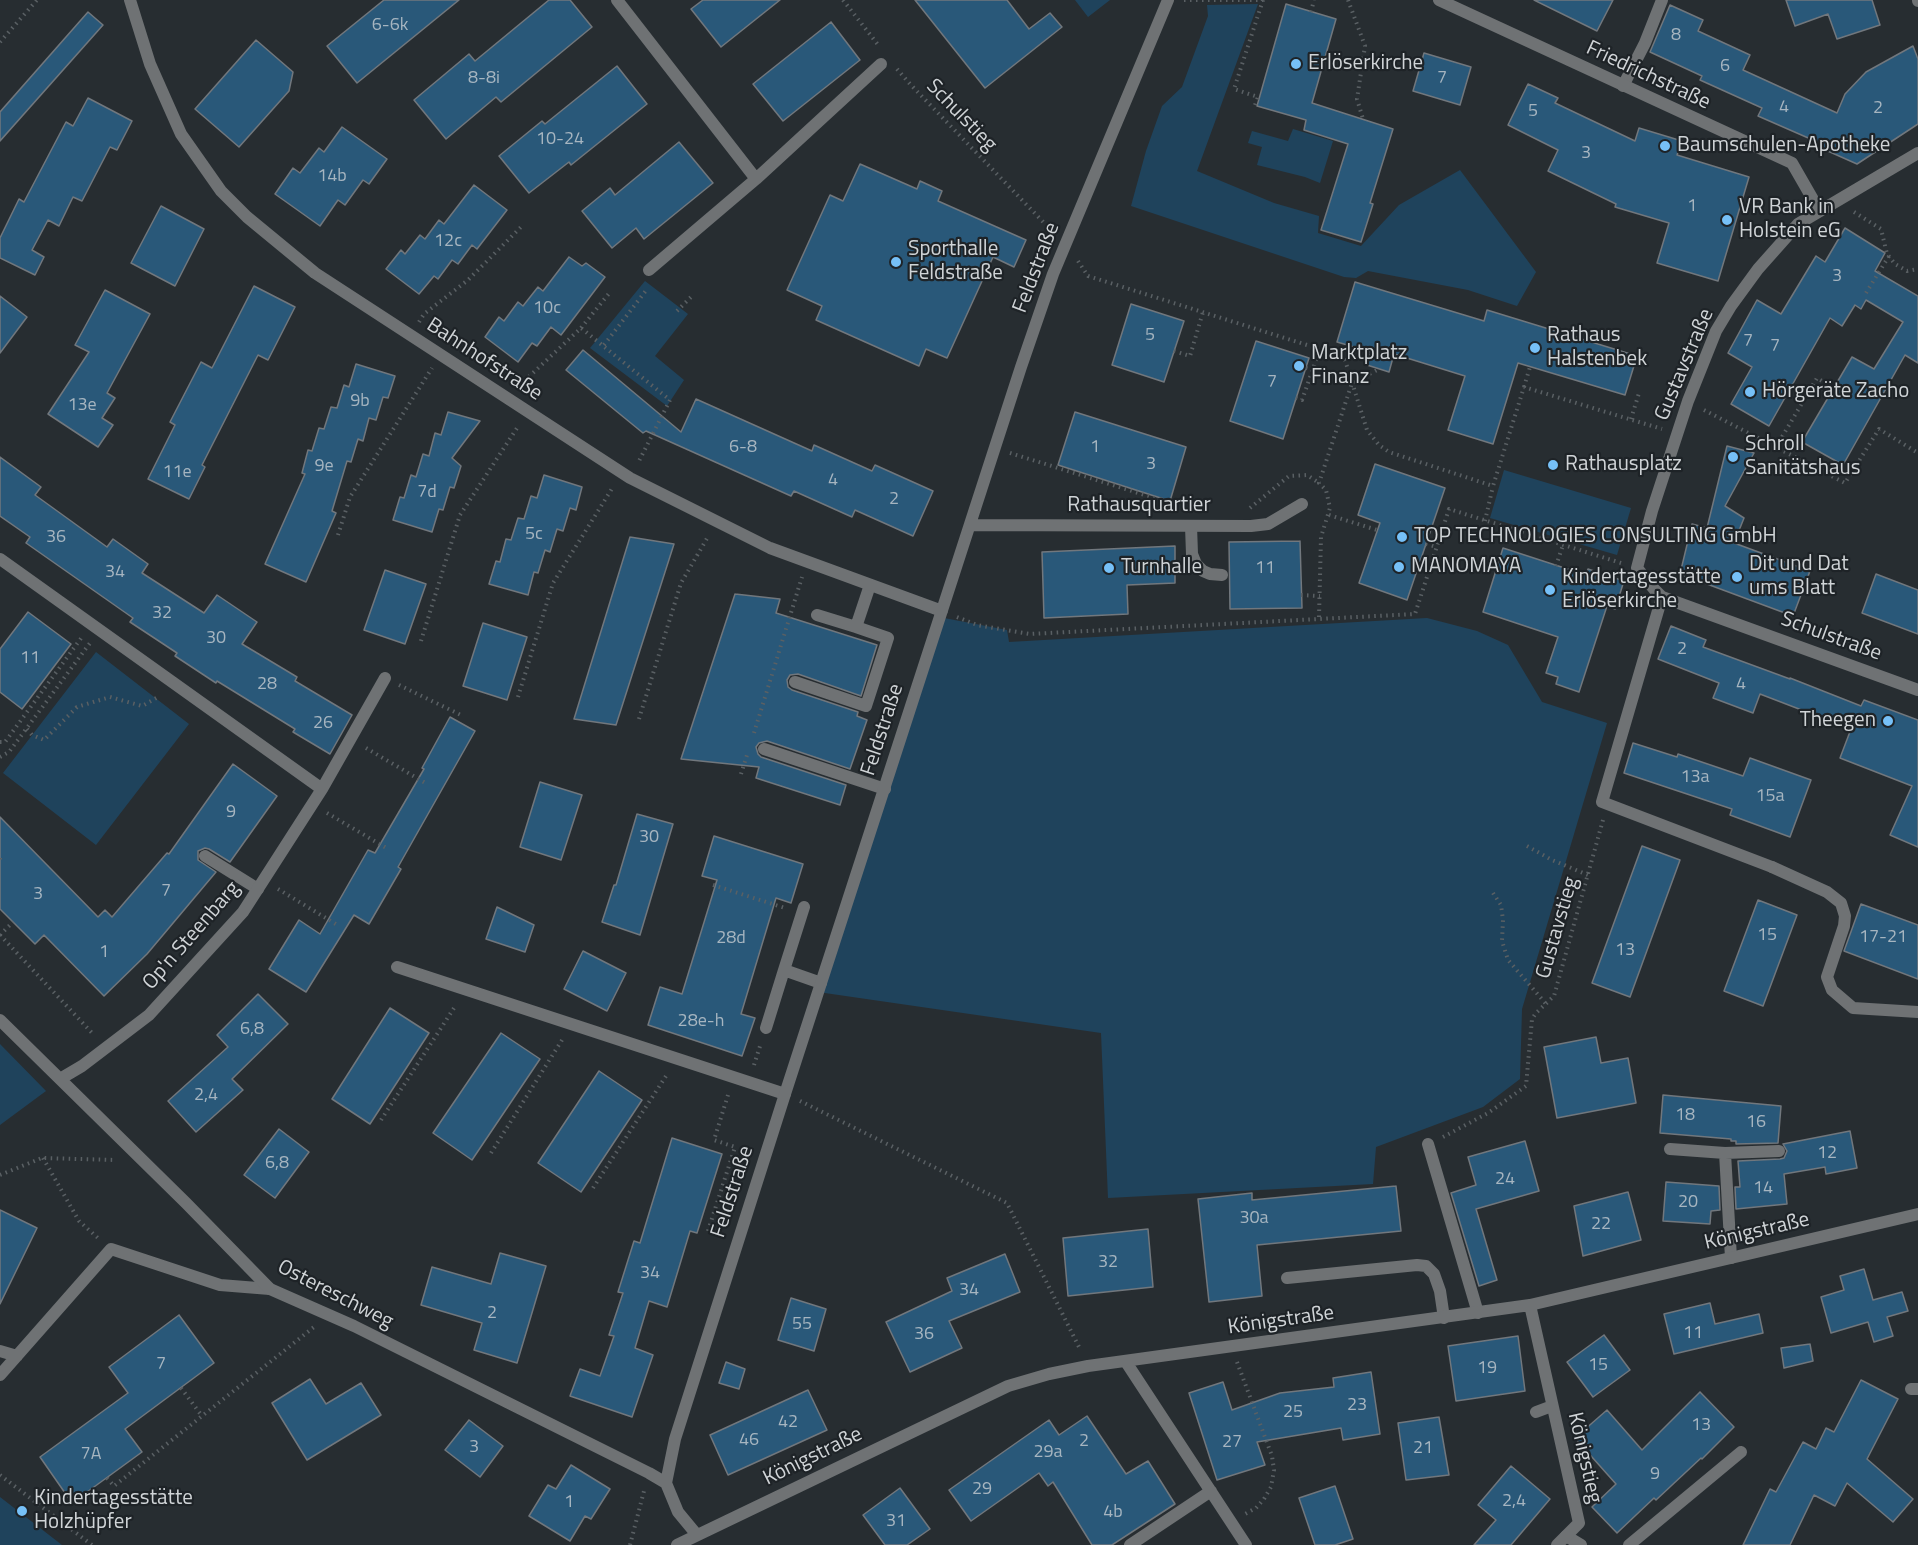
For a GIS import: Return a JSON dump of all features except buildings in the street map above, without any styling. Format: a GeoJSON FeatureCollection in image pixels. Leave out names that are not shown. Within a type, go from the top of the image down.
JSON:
{"type":"FeatureCollection","features":[{"type":"Feature","properties":{"kind":"street","name":"Bahnhofstraße"},"geometry":{"type":"LineString","coordinates":[[130,0],[150,64],[181,134],[221,191],[247,217],[315,273],[626,476],[770,548],[942,611]]}},
{"type":"Feature","properties":{"kind":"street"},"geometry":{"type":"LineString","coordinates":[[617,0],[756,179]]}},
{"type":"Feature","properties":{"kind":"street","name":"Feldstraße"},"geometry":{"type":"LineString","coordinates":[[666,1483],[679,1428],[785,1094],[1050,284],[1168,0]]}},
{"type":"Feature","properties":{"kind":"street","name":"Friedrichstraße"},"geometry":{"type":"LineString","coordinates":[[1439,0],[1792,164],[1819,210]]}},
{"type":"Feature","properties":{"kind":"street"},"geometry":{"type":"LineString","coordinates":[[1623,86],[1645,43],[1662,0]]}},
{"type":"Feature","properties":{"kind":"street"},"geometry":{"type":"LineString","coordinates":[[649,270],[756,179],[881,64]]}},
{"type":"Feature","properties":{"kind":"street","name":"Gustavstraße"},"geometry":{"type":"LineString","coordinates":[[1662,597],[1637,567],[1652,511],[1688,401],[1716,332],[1731,306],[1758,269],[1798,224],[1918,153]]}},
{"type":"Feature","properties":{"kind":"street","name":"Rathausquartier"},"geometry":{"type":"LineString","coordinates":[[971,525],[1251,526],[1268,524],[1302,504]]}},
{"type":"Feature","properties":{"kind":"street"},"geometry":{"type":"LineString","coordinates":[[1191,526],[1192,554],[1196,564],[1210,574],[1222,575]]}},
{"type":"Feature","properties":{"kind":"street"},"geometry":{"type":"LineString","coordinates":[[0,559],[322,789]]}},
{"type":"Feature","properties":{"kind":"street"},"geometry":{"type":"LineString","coordinates":[[856,627],[870,585]]}},
{"type":"Feature","properties":{"kind":"street"},"geometry":{"type":"LineString","coordinates":[[1662,597],[1602,802],[1772,867],[1827,892],[1841,903],[1845,916],[1844,926],[1827,977],[1832,990],[1853,1008],[1918,1012]]}},
{"type":"Feature","properties":{"kind":"street","name":"Schulstraße"},"geometry":{"type":"LineString","coordinates":[[1662,597],[1918,690]]}},
{"type":"Feature","properties":{"kind":"street"},"geometry":{"type":"LineString","coordinates":[[795,682],[866,706],[888,638],[817,615]]}},
{"type":"Feature","properties":{"kind":"street","name":"Op'n Steenbarg"},"geometry":{"type":"LineString","coordinates":[[60,1079],[82,1066],[149,1015],[243,912],[322,789],[385,678]]}},
{"type":"Feature","properties":{"kind":"street"},"geometry":{"type":"LineString","coordinates":[[764,749],[885,789]]}},
{"type":"Feature","properties":{"kind":"street"},"geometry":{"type":"LineString","coordinates":[[205,856],[260,885]]}},
{"type":"Feature","properties":{"kind":"street"},"geometry":{"type":"LineString","coordinates":[[766,1028],[803,910]]}},
{"type":"Feature","properties":{"kind":"street"},"geometry":{"type":"LineString","coordinates":[[398,967],[785,1094]]}},
{"type":"Feature","properties":{"kind":"street"},"geometry":{"type":"LineString","coordinates":[[784,970],[821,983]]}},
{"type":"Feature","properties":{"kind":"street","name":"Ostereschweg"},"geometry":{"type":"LineString","coordinates":[[0,1020],[270,1289],[330,1315],[666,1483]]}},
{"type":"Feature","properties":{"kind":"street"},"geometry":{"type":"LineString","coordinates":[[1428,1144],[1478,1313]]}},
{"type":"Feature","properties":{"kind":"street"},"geometry":{"type":"LineString","coordinates":[[1670,1149],[1725,1153],[1779,1151]]}},
{"type":"Feature","properties":{"kind":"street"},"geometry":{"type":"LineString","coordinates":[[1725,1153],[1731,1258]]}},
{"type":"Feature","properties":{"kind":"street","name":"Königstraße"},"geometry":{"type":"LineString","coordinates":[[677,1545],[1008,1386],[1049,1374],[1088,1366],[1530,1305],[1918,1215]]}},
{"type":"Feature","properties":{"kind":"street"},"geometry":{"type":"LineString","coordinates":[[0,1375],[111,1249],[220,1285],[270,1289]]}},
{"type":"Feature","properties":{"kind":"street"},"geometry":{"type":"LineString","coordinates":[[1287,1278],[1426,1266],[1434,1274],[1440,1291],[1444,1318]]}},
{"type":"Feature","properties":{"kind":"street","name":"Königstieg"},"geometry":{"type":"LineString","coordinates":[[1530,1305],[1579,1523],[1562,1541]]}},
{"type":"Feature","properties":{"kind":"street"},"geometry":{"type":"LineString","coordinates":[[0,1351],[17,1356]]}},
{"type":"Feature","properties":{"kind":"street"},"geometry":{"type":"LineString","coordinates":[[1126,1362],[1246,1545]]}},
{"type":"Feature","properties":{"kind":"street","name":"Königstieg"},"geometry":{"type":"LineString","coordinates":[[1536,1412],[1552,1406]]}},
{"type":"Feature","properties":{"kind":"street"},"geometry":{"type":"LineString","coordinates":[[1629,1545],[1741,1452]]}},
{"type":"Feature","properties":{"kind":"street"},"geometry":{"type":"LineString","coordinates":[[666,1483],[678,1512],[697,1535]]}},
{"type":"Feature","properties":{"kind":"street"},"geometry":{"type":"LineString","coordinates":[[1130,1545],[1211,1491]]}},
{"type":"Feature","properties":{"kind":"street"},"geometry":{"type":"LineString","coordinates":[[1562,1541],[1581,1545]]}},
{"type":"Feature","properties":{"kind":"path"},"geometry":{"type":"LineString","coordinates":[[0,42],[37,0]]}},
{"type":"Feature","properties":{"kind":"path"},"geometry":{"type":"LineString","coordinates":[[843,0],[882,49]]}},
{"type":"Feature","properties":{"kind":"path"},"geometry":{"type":"LineString","coordinates":[[1168,0],[1263,0],[1234,89],[1258,97],[1255,105]]}},
{"type":"Feature","properties":{"kind":"path"},"geometry":{"type":"LineString","coordinates":[[1311,12],[1314,0]]}},
{"type":"Feature","properties":{"kind":"path"},"geometry":{"type":"LineString","coordinates":[[1348,0],[1365,46],[1357,99],[1363,119]]}},
{"type":"Feature","properties":{"kind":"path","name":"Schulstieg"},"geometry":{"type":"LineString","coordinates":[[895,66],[1066,246],[1088,276],[1320,349],[1345,360],[1367,430],[1379,445],[1389,452],[1493,486]]}},
{"type":"Feature","properties":{"kind":"path"},"geometry":{"type":"LineString","coordinates":[[1836,200],[1881,229],[1888,256],[1895,264],[1907,271],[1918,269]]}},
{"type":"Feature","properties":{"kind":"path"},"geometry":{"type":"LineString","coordinates":[[409,335],[424,314],[468,280],[521,227]]}},
{"type":"Feature","properties":{"kind":"path"},"geometry":{"type":"LineString","coordinates":[[1866,293],[1888,256]]}},
{"type":"Feature","properties":{"kind":"path"},"geometry":{"type":"LineString","coordinates":[[603,345],[648,288],[649,270]]}},
{"type":"Feature","properties":{"kind":"path"},"geometry":{"type":"LineString","coordinates":[[507,398],[581,328],[611,291]]}},
{"type":"Feature","properties":{"kind":"path"},"geometry":{"type":"LineString","coordinates":[[677,311],[693,295]]}},
{"type":"Feature","properties":{"kind":"path"},"geometry":{"type":"LineString","coordinates":[[1174,351],[1190,356],[1203,312]]}},
{"type":"Feature","properties":{"kind":"path"},"geometry":{"type":"LineString","coordinates":[[518,697],[553,583],[626,476],[670,400],[581,328]]}},
{"type":"Feature","properties":{"kind":"path"},"geometry":{"type":"LineString","coordinates":[[1296,398],[1302,400],[1320,349]]}},
{"type":"Feature","properties":{"kind":"path"},"geometry":{"type":"LineString","coordinates":[[338,535],[350,498],[440,355]]}},
{"type":"Feature","properties":{"kind":"path"},"geometry":{"type":"LineString","coordinates":[[1485,521],[1493,486],[1530,367]]}},
{"type":"Feature","properties":{"kind":"path"},"geometry":{"type":"LineString","coordinates":[[1306,368],[1313,370]]}},
{"type":"Feature","properties":{"kind":"path"},"geometry":{"type":"LineString","coordinates":[[1319,483],[1352,383],[1379,369]]}},
{"type":"Feature","properties":{"kind":"path"},"geometry":{"type":"LineString","coordinates":[[1776,447],[1817,378],[1834,388]]}},
{"type":"Feature","properties":{"kind":"path"},"geometry":{"type":"LineString","coordinates":[[1524,387],[1665,429]]}},
{"type":"Feature","properties":{"kind":"path"},"geometry":{"type":"LineString","coordinates":[[1631,419],[1639,393]]}},
{"type":"Feature","properties":{"kind":"path"},"geometry":{"type":"LineString","coordinates":[[1688,401],[1845,483],[1879,429],[1918,453]]}},
{"type":"Feature","properties":{"kind":"path"},"geometry":{"type":"LineString","coordinates":[[421,641],[460,515],[528,412]]}},
{"type":"Feature","properties":{"kind":"path"},"geometry":{"type":"LineString","coordinates":[[996,448],[1181,507]]}},
{"type":"Feature","properties":{"kind":"path"},"geometry":{"type":"LineString","coordinates":[[1245,512],[1289,476],[1308,475],[1326,490],[1330,500],[1329,515],[1320,537],[1319,617]]}},
{"type":"Feature","properties":{"kind":"path"},"geometry":{"type":"LineString","coordinates":[[942,611],[977,624],[1030,634],[1319,617],[1415,614],[1449,509],[1624,564]]}},
{"type":"Feature","properties":{"kind":"path"},"geometry":{"type":"LineString","coordinates":[[1329,515],[1377,530]]}},
{"type":"Feature","properties":{"kind":"path"},"geometry":{"type":"LineString","coordinates":[[639,719],[681,583],[717,522]]}},
{"type":"Feature","properties":{"kind":"path"},"geometry":{"type":"LineString","coordinates":[[1426,544],[1437,547]]}},
{"type":"Feature","properties":{"kind":"path"},"geometry":{"type":"LineString","coordinates":[[1556,566],[1563,545]]}},
{"type":"Feature","properties":{"kind":"path"},"geometry":{"type":"LineString","coordinates":[[754,733],[806,562]]}},
{"type":"Feature","properties":{"kind":"path"},"geometry":{"type":"LineString","coordinates":[[1301,596],[1320,596]]}},
{"type":"Feature","properties":{"kind":"path"},"geometry":{"type":"LineString","coordinates":[[0,742],[4,742],[54,672],[96,627]]}},
{"type":"Feature","properties":{"kind":"path"},"geometry":{"type":"LineString","coordinates":[[0,757],[9,752],[27,729],[96,627]]}},
{"type":"Feature","properties":{"kind":"path"},"geometry":{"type":"LineString","coordinates":[[385,678],[463,716]]}},
{"type":"Feature","properties":{"kind":"path"},"geometry":{"type":"LineString","coordinates":[[27,729],[32,735],[44,740],[77,707],[110,697],[142,706],[157,699],[175,684]]}},
{"type":"Feature","properties":{"kind":"path"},"geometry":{"type":"LineString","coordinates":[[351,739],[428,784]]}},
{"type":"Feature","properties":{"kind":"path"},"geometry":{"type":"LineString","coordinates":[[741,774],[750,744]]}},
{"type":"Feature","properties":{"kind":"path","name":"Gustavstieg"},"geometry":{"type":"LineString","coordinates":[[1428,1144],[1488,1113],[1526,1086],[1532,1019],[1536,1012],[1547,1005],[1554,996],[1605,813],[1602,802]]}},
{"type":"Feature","properties":{"kind":"path"},"geometry":{"type":"LineString","coordinates":[[312,804],[388,849]]}},
{"type":"Feature","properties":{"kind":"path"},"geometry":{"type":"LineString","coordinates":[[1527,846],[1552,860],[1588,875]]}},
{"type":"Feature","properties":{"kind":"path"},"geometry":{"type":"LineString","coordinates":[[260,885],[339,926]]}},
{"type":"Feature","properties":{"kind":"path"},"geometry":{"type":"LineString","coordinates":[[713,885],[803,910]]}},
{"type":"Feature","properties":{"kind":"path"},"geometry":{"type":"LineString","coordinates":[[1493,893],[1501,906],[1502,941],[1508,960],[1547,1005]]}},
{"type":"Feature","properties":{"kind":"path"},"geometry":{"type":"LineString","coordinates":[[13,922],[0,935],[105,1048]]}},
{"type":"Feature","properties":{"kind":"path"},"geometry":{"type":"LineString","coordinates":[[381,1120],[466,990]]}},
{"type":"Feature","properties":{"kind":"path"},"geometry":{"type":"LineString","coordinates":[[491,1154],[572,1024]]}},
{"type":"Feature","properties":{"kind":"path"},"geometry":{"type":"LineString","coordinates":[[743,1063],[754,1066],[766,1028]]}},
{"type":"Feature","properties":{"kind":"path"},"geometry":{"type":"LineString","coordinates":[[593,1188],[678,1059]]}},
{"type":"Feature","properties":{"kind":"path"},"geometry":{"type":"LineString","coordinates":[[708,1231],[735,1147],[714,1140],[734,1077]]}},
{"type":"Feature","properties":{"kind":"path"},"geometry":{"type":"LineString","coordinates":[[785,1094],[1007,1203],[1088,1366]]}},
{"type":"Feature","properties":{"kind":"path"},"geometry":{"type":"LineString","coordinates":[[0,1175],[42,1158],[144,1161]]}},
{"type":"Feature","properties":{"kind":"path"},"geometry":{"type":"LineString","coordinates":[[42,1158],[79,1221],[111,1249]]}},
{"type":"Feature","properties":{"kind":"path"},"geometry":{"type":"LineString","coordinates":[[107,1478],[114,1486],[330,1315]]}},
{"type":"Feature","properties":{"kind":"path"},"geometry":{"type":"LineString","coordinates":[[1231,1521],[1256,1508],[1264,1499],[1271,1487],[1274,1470],[1272,1456],[1232,1347]]}},
{"type":"Feature","properties":{"kind":"path"},"geometry":{"type":"LineString","coordinates":[[181,1388],[202,1416]]}},
{"type":"Feature","properties":{"kind":"path"},"geometry":{"type":"LineString","coordinates":[[630,1545],[649,1473]]}},
{"type":"Feature","properties":{"kind":"path"},"geometry":{"type":"LineString","coordinates":[[0,1475],[92,1545]]}},
{"type":"Feature","properties":{"kind":"shaded area"},"geometry":{"type":"Polygon","coordinates":[[[1075,0],[1110,0],[1088,17],[1075,0]]]}},
{"type":"Feature","properties":{"kind":"shaded area"},"geometry":{"type":"Polygon","coordinates":[[[1258,4],[1197,171],[1274,203],[1319,216],[1318,233],[1361,246],[1399,205],[1460,170],[1536,272],[1517,306],[1468,290],[1368,271],[1356,278],[1344,277],[1131,206],[1146,151],[1162,106],[1182,87],[1208,16],[1207,5],[1258,4]]]}},
{"type":"Feature","properties":{"kind":"shaded area"},"geometry":{"type":"Polygon","coordinates":[[[1293,129],[1333,141],[1320,183],[1257,165],[1262,147],[1248,143],[1252,131],[1288,141],[1293,129]]]}},
{"type":"Feature","properties":{"kind":"shaded area"},"geometry":{"type":"Polygon","coordinates":[[[645,281],[688,314],[655,356],[684,380],[667,406],[590,348],[645,281]]]}},
{"type":"Feature","properties":{"kind":"shaded area"},"geometry":{"type":"Polygon","coordinates":[[[1504,470],[1631,508],[1617,555],[1490,518],[1504,470]]]}},
{"type":"Feature","properties":{"kind":"shaded area"},"geometry":{"type":"Polygon","coordinates":[[[944,618],[1007,630],[1009,642],[1427,618],[1477,631],[1508,645],[1542,702],[1607,723],[1522,1009],[1520,1079],[1483,1107],[1376,1147],[1373,1184],[1108,1198],[1101,1033],[818,992],[944,618]]]}},
{"type":"Feature","properties":{"kind":"shaded area"},"geometry":{"type":"Polygon","coordinates":[[[96,652],[189,724],[96,845],[3,773],[96,652]]]}},
{"type":"Feature","properties":{"kind":"shaded area"},"geometry":{"type":"Polygon","coordinates":[[[0,1044],[46,1091],[0,1125],[0,1044]]]}},
{"type":"Feature","properties":{"kind":"shaded area"},"geometry":{"type":"Polygon","coordinates":[[[0,1497],[62,1545],[0,1545],[0,1497]]]}},
{"type":"Feature","properties":{"kind":"place","name":"Erlöserkirche"},"geometry":{"type":"Point","coordinates":[1296,64]}},
{"type":"Feature","properties":{"kind":"place","name":"Baumschulen-Apotheke"},"geometry":{"type":"Point","coordinates":[1665,146]}},
{"type":"Feature","properties":{"kind":"place","name":"VR Bank in Holstein eG"},"geometry":{"type":"Point","coordinates":[1727,220]}},
{"type":"Feature","properties":{"kind":"place","name":"Sporthalle Feldstraße"},"geometry":{"type":"Point","coordinates":[896,262]}},
{"type":"Feature","properties":{"kind":"place","name":"Rathaus Halstenbek"},"geometry":{"type":"Point","coordinates":[1535,348]}},
{"type":"Feature","properties":{"kind":"place","name":"Marktplatz Finanz"},"geometry":{"type":"Point","coordinates":[1299,366]}},
{"type":"Feature","properties":{"kind":"place","name":"Hörgeräte Zacho"},"geometry":{"type":"Point","coordinates":[1750,392]}},
{"type":"Feature","properties":{"kind":"place","name":"Schroll Sanitätshaus"},"geometry":{"type":"Point","coordinates":[1733,457]}},
{"type":"Feature","properties":{"kind":"place","name":"Rathausplatz"},"geometry":{"type":"Point","coordinates":[1553,465]}},
{"type":"Feature","properties":{"kind":"place","name":"TOP TECHNOLOGIES CONSULTING GmbH"},"geometry":{"type":"Point","coordinates":[1402,537]}},
{"type":"Feature","properties":{"kind":"place","name":"MANOMAYA"},"geometry":{"type":"Point","coordinates":[1399,567]}},
{"type":"Feature","properties":{"kind":"place","name":"Turnhalle"},"geometry":{"type":"Point","coordinates":[1109,568]}},
{"type":"Feature","properties":{"kind":"place","name":"Dit und Dat ums Blatt"},"geometry":{"type":"Point","coordinates":[1737,577]}},
{"type":"Feature","properties":{"kind":"place","name":"Kindertagesstätte Erlöserkirche"},"geometry":{"type":"Point","coordinates":[1550,590]}},
{"type":"Feature","properties":{"kind":"place","name":"Theegen"},"geometry":{"type":"Point","coordinates":[1888,721]}},
{"type":"Feature","properties":{"kind":"place","name":"Kindertagesstätte Holzhüpfer"},"geometry":{"type":"Point","coordinates":[22,1511]}}]}
